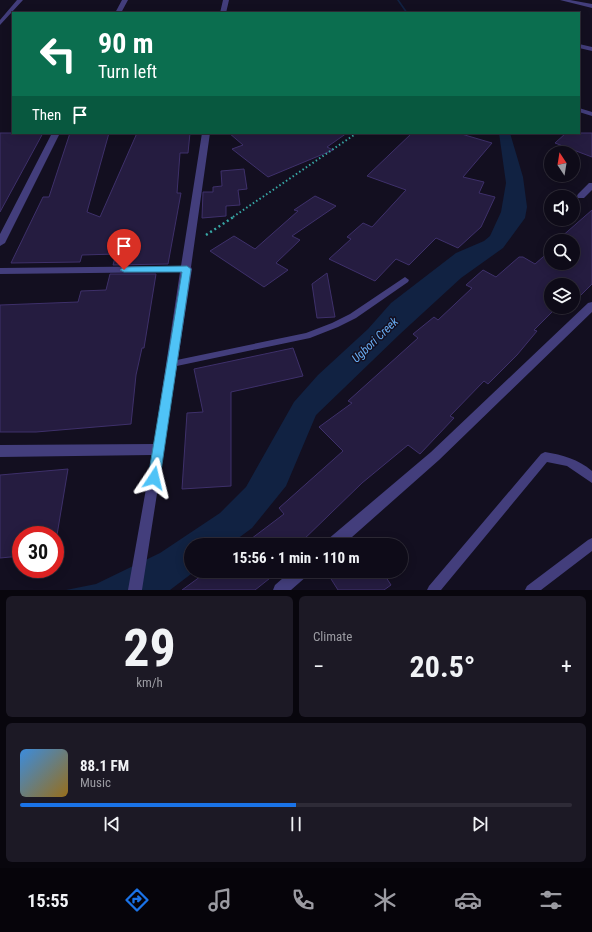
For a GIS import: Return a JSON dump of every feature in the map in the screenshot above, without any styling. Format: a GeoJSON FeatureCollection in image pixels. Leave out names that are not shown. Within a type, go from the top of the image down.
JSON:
{"type":"FeatureCollection","features":[{"type":"Feature","properties":{"kind":"street"},"geometry":{"type":"LineString","coordinates":[[0,23],[20,0]]}},
{"type":"Feature","properties":{"kind":"street"},"geometry":{"type":"LineString","coordinates":[[119,12],[125,0]]}},
{"type":"Feature","properties":{"kind":"street"},"geometry":{"type":"LineString","coordinates":[[223,12],[226,0]]}},
{"type":"Feature","properties":{"kind":"street"},"geometry":{"type":"LineString","coordinates":[[563,0],[592,6]]}},
{"type":"Feature","properties":{"kind":"street"},"geometry":{"type":"LineString","coordinates":[[580,46],[592,49]]}},
{"type":"Feature","properties":{"kind":"street"},"geometry":{"type":"LineString","coordinates":[[580,110],[592,114]]}},
{"type":"Feature","properties":{"kind":"street"},"geometry":{"type":"LineString","coordinates":[[0,243],[55,134]]}},
{"type":"Feature","properties":{"kind":"street"},"geometry":{"type":"LineString","coordinates":[[135,590],[187,269],[206,134]]}},
{"type":"Feature","properties":{"kind":"street"},"geometry":{"type":"LineString","coordinates":[[581,196],[592,185]]}},
{"type":"Feature","properties":{"kind":"street"},"geometry":{"type":"LineString","coordinates":[[0,271],[187,269]]}},
{"type":"Feature","properties":{"kind":"street"},"geometry":{"type":"LineString","coordinates":[[340,538],[435,456],[592,306]]}},
{"type":"Feature","properties":{"kind":"street"},"geometry":{"type":"LineString","coordinates":[[0,451],[159,449]]}},
{"type":"Feature","properties":{"kind":"street"},"geometry":{"type":"LineString","coordinates":[[280,590],[294,578]]}},
{"type":"Feature","properties":{"kind":"lane"},"geometry":{"type":"LineString","coordinates":[[172,364],[307,336],[353,316],[405,280]]}},
{"type":"Feature","properties":{"kind":"lane"},"geometry":{"type":"LineString","coordinates":[[436,589],[545,457],[563,459],[578,465],[592,478]]}},
{"type":"Feature","properties":{"kind":"lane"},"geometry":{"type":"LineString","coordinates":[[531,590],[592,544]]}},
{"type":"Feature","properties":{"kind":"path"},"geometry":{"type":"LineString","coordinates":[[190,245],[246,209],[354,135]]}},
{"type":"Feature","properties":{"kind":"water","name":"Ugbori Creek"},"geometry":{"type":"Polygon","coordinates":[[[499,134],[510,134],[523,177],[527,207],[525,218],[503,248],[461,278],[316,415],[286,486],[252,528],[238,538],[184,538],[184,578],[186,578],[170,590],[66,590],[96,584],[160,553],[220,513],[246,487],[294,402],[318,375],[368,329],[391,303],[456,253],[484,241],[490,236],[501,212],[506,183],[499,134]]]}},
{"type":"Feature","properties":{"kind":"building"},"geometry":{"type":"Polygon","coordinates":[[[0,133],[42,134],[0,212],[0,133]]]}},
{"type":"Feature","properties":{"kind":"building"},"geometry":{"type":"Polygon","coordinates":[[[592,133],[592,157],[580,152],[580,146],[563,146],[555,143],[565,134],[592,133]]]}},
{"type":"Feature","properties":{"kind":"building"},"geometry":{"type":"Polygon","coordinates":[[[70,134],[109,134],[87,212],[100,217],[137,134],[190,134],[188,153],[180,153],[177,193],[181,193],[168,264],[113,265],[116,254],[82,255],[80,262],[11,263],[43,197],[49,197],[70,134]]]}},
{"type":"Feature","properties":{"kind":"building"},"geometry":{"type":"Polygon","coordinates":[[[230,134],[346,134],[327,147],[333,150],[268,177],[232,149],[243,145],[230,134]]]}},
{"type":"Feature","properties":{"kind":"building"},"geometry":{"type":"Polygon","coordinates":[[[411,134],[461,134],[492,143],[463,177],[484,182],[479,193],[495,197],[481,227],[458,248],[436,238],[409,265],[396,259],[375,281],[329,259],[351,239],[347,237],[363,223],[372,227],[406,190],[367,176],[411,134]]]}},
{"type":"Feature","properties":{"kind":"building"},"geometry":{"type":"Polygon","coordinates":[[[244,169],[247,189],[238,190],[240,205],[226,206],[226,216],[202,218],[203,192],[213,192],[213,187],[222,186],[221,171],[244,169]]]}},
{"type":"Feature","properties":{"kind":"building"},"geometry":{"type":"Polygon","coordinates":[[[315,196],[336,206],[292,236],[300,240],[276,263],[288,270],[264,287],[210,251],[234,236],[255,249],[298,211],[294,210],[315,196]]]}},
{"type":"Feature","properties":{"kind":"building"},"geometry":{"type":"Polygon","coordinates":[[[592,210],[592,284],[580,296],[580,278],[544,278],[544,314],[550,314],[534,330],[537,331],[517,355],[488,384],[484,381],[450,416],[454,418],[420,454],[408,445],[362,483],[305,538],[252,538],[284,514],[279,508],[343,451],[319,427],[352,403],[348,401],[418,338],[413,334],[434,317],[438,320],[472,288],[466,285],[483,270],[496,277],[519,257],[523,257],[535,264],[544,256],[544,270],[580,270],[580,234],[565,234],[574,226],[580,226],[580,220],[592,210]]]}},
{"type":"Feature","properties":{"kind":"building"},"geometry":{"type":"Polygon","coordinates":[[[327,273],[335,317],[317,318],[312,284],[327,273]]]}},
{"type":"Feature","properties":{"kind":"building"},"geometry":{"type":"Polygon","coordinates":[[[110,274],[156,274],[144,348],[142,348],[136,375],[131,424],[36,432],[0,432],[0,305],[78,302],[81,291],[106,290],[110,274]]]}},
{"type":"Feature","properties":{"kind":"building"},"geometry":{"type":"Polygon","coordinates":[[[293,348],[303,376],[231,392],[231,486],[182,489],[187,413],[203,412],[194,369],[293,348]]]}},
{"type":"Feature","properties":{"kind":"building"},"geometry":{"type":"Polygon","coordinates":[[[68,469],[58,526],[12,526],[12,557],[0,558],[0,475],[68,469]]]}},
{"type":"Feature","properties":{"kind":"building"},"geometry":{"type":"Polygon","coordinates":[[[198,578],[270,578],[255,590],[182,590],[198,578]]]}},
{"type":"Feature","properties":{"kind":"building"},"geometry":{"type":"Polygon","coordinates":[[[330,578],[386,578],[391,585],[384,590],[338,590],[330,578]]]}},
{"type":"Feature","properties":{"kind":"waterway"},"geometry":{"type":"LineString","coordinates":[[398,0],[406,12]]}},
{"type":"Feature","properties":{"kind":"route"},"geometry":{"type":"LineString","coordinates":[[124,270],[187,269],[154,478]]}}]}
